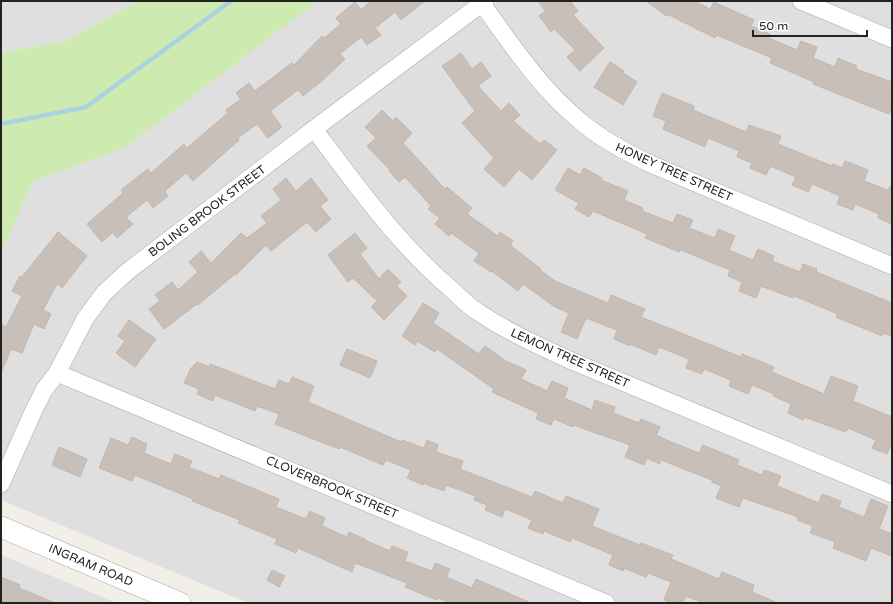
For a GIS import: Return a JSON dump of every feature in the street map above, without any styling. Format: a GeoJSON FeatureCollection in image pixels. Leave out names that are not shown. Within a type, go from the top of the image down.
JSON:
{"type":"FeatureCollection","features":[{"type":"Feature","properties":{"kind":"street"},"geometry":{"type":"LineString","coordinates":[[801,1],[892,39]]}},
{"type":"Feature","properties":{"kind":"street","name":"BOLING BROOK STREET"},"geometry":{"type":"LineString","coordinates":[[1,484],[32,412],[44,390],[57,373],[86,319],[104,293],[128,271],[484,2]]}},
{"type":"Feature","properties":{"kind":"street","name":"HONEY TREE STREET"},"geometry":{"type":"LineString","coordinates":[[484,2],[523,61],[551,93],[580,121],[616,147],[653,165],[892,266]]}},
{"type":"Feature","properties":{"kind":"street","name":"LEMON TREE STREET"},"geometry":{"type":"LineString","coordinates":[[314,129],[370,204],[402,241],[439,279],[478,312],[521,338],[567,359],[892,494]]}},
{"type":"Feature","properties":{"kind":"street","name":"CLOVERBROOK STREET"},"geometry":{"type":"LineString","coordinates":[[57,373],[606,603]]}},
{"type":"Feature","properties":{"kind":"street","name":"INGRAM ROAD"},"geometry":{"type":"LineString","coordinates":[[1,527],[180,603]]}},
{"type":"Feature","properties":{"kind":"shaded area"},"geometry":{"type":"Polygon","coordinates":[[[1,1],[892,1],[892,603],[248,603],[1,500],[1,254],[33,181],[122,149],[68,40],[1,53],[1,1]]]}},
{"type":"Feature","properties":{"kind":"shaded area"},"geometry":{"type":"Polygon","coordinates":[[[1,555],[117,603],[1,603],[1,555]]]}},
{"type":"Feature","properties":{"kind":"green space"},"geometry":{"type":"Polygon","coordinates":[[[139,1],[318,1],[123,149],[33,181],[1,254],[1,53],[68,40],[139,1]]]}},
{"type":"Feature","properties":{"kind":"building"},"geometry":{"type":"Polygon","coordinates":[[[371,1],[425,1],[401,20],[395,12],[375,28],[381,35],[367,45],[361,37],[340,54],[345,59],[323,80],[303,96],[298,90],[270,111],[282,127],[268,138],[257,124],[238,138],[239,140],[193,181],[186,173],[165,191],[168,196],[153,208],[147,200],[126,217],[133,224],[117,238],[113,232],[102,242],[87,224],[123,193],[121,190],[148,169],[151,173],[184,144],[187,148],[228,113],[226,110],[241,99],[236,93],[249,83],[255,91],[292,63],[294,65],[322,36],[324,38],[341,24],[336,18],[355,2],[361,10],[371,1]]]}},
{"type":"Feature","properties":{"kind":"building"},"geometry":{"type":"Polygon","coordinates":[[[538,1],[570,1],[578,11],[573,15],[604,48],[580,71],[567,57],[575,50],[554,29],[551,32],[539,16],[545,11],[538,1]]]}},
{"type":"Feature","properties":{"kind":"building"},"geometry":{"type":"Polygon","coordinates":[[[646,1],[694,1],[710,9],[714,2],[754,20],[751,26],[771,35],[769,38],[797,50],[801,41],[817,47],[813,58],[835,67],[838,58],[857,66],[856,69],[892,82],[892,107],[889,114],[813,84],[814,82],[770,63],[772,58],[716,35],[715,38],[667,14],[666,16],[646,1]]]}},
{"type":"Feature","properties":{"kind":"building"},"geometry":{"type":"Polygon","coordinates":[[[461,53],[472,69],[481,62],[491,76],[478,86],[501,111],[509,103],[520,115],[513,121],[540,144],[544,140],[557,150],[532,180],[519,169],[504,187],[484,169],[494,158],[462,123],[475,111],[442,66],[461,53]]]}},
{"type":"Feature","properties":{"kind":"building"},"geometry":{"type":"Polygon","coordinates":[[[610,62],[637,82],[623,105],[594,87],[610,62]]]}},
{"type":"Feature","properties":{"kind":"building"},"geometry":{"type":"Polygon","coordinates":[[[662,93],[694,106],[693,110],[746,132],[749,125],[781,136],[778,144],[832,166],[833,164],[842,168],[845,161],[868,170],[864,181],[888,190],[892,184],[892,224],[878,218],[879,214],[855,204],[853,210],[837,204],[840,196],[812,184],[808,192],[792,185],[796,177],[770,166],[766,175],[750,168],[752,163],[737,157],[739,151],[708,138],[705,147],[663,129],[666,121],[653,116],[662,93]]]}},
{"type":"Feature","properties":{"kind":"building"},"geometry":{"type":"Polygon","coordinates":[[[382,110],[393,121],[396,117],[412,133],[403,143],[445,189],[447,187],[472,208],[467,214],[498,236],[500,232],[513,241],[510,245],[555,281],[608,303],[611,295],[645,309],[641,317],[741,357],[742,354],[774,367],[772,372],[824,394],[831,376],[858,386],[853,401],[892,417],[892,442],[887,454],[872,448],[876,440],[848,428],[846,432],[804,417],[803,420],[788,413],[791,404],[773,396],[774,394],[752,385],[748,394],[729,386],[731,380],[704,369],[702,374],[686,368],[689,359],[659,347],[656,355],[614,339],[617,330],[586,318],[577,339],[561,332],[569,313],[555,307],[523,284],[518,291],[492,271],[491,272],[474,261],[479,253],[451,233],[449,236],[435,224],[440,218],[428,209],[431,206],[405,177],[399,182],[389,171],[390,170],[367,146],[376,138],[365,127],[382,110]]]}},
{"type":"Feature","properties":{"kind":"building"},"geometry":{"type":"Polygon","coordinates":[[[568,168],[580,175],[584,168],[602,178],[601,180],[628,191],[624,200],[643,208],[642,211],[673,223],[677,214],[693,220],[689,228],[715,238],[718,229],[735,236],[729,250],[753,260],[758,249],[774,256],[772,261],[800,272],[803,264],[817,269],[816,272],[892,303],[892,336],[883,333],[882,336],[836,317],[838,314],[794,296],[793,298],[761,286],[756,298],[739,291],[742,282],[728,276],[730,270],[681,250],[679,252],[645,238],[647,234],[593,211],[589,217],[575,209],[579,203],[555,190],[568,168]]]}},
{"type":"Feature","properties":{"kind":"building"},"geometry":{"type":"Polygon","coordinates":[[[286,178],[296,191],[311,178],[328,200],[320,206],[331,219],[316,232],[307,222],[271,251],[266,245],[236,275],[235,274],[198,305],[197,304],[164,329],[149,309],[160,301],[155,295],[172,282],[178,290],[198,272],[189,262],[201,251],[211,263],[241,233],[247,238],[267,223],[261,216],[281,200],[273,189],[286,178]]]}},
{"type":"Feature","properties":{"kind":"building"},"geometry":{"type":"Polygon","coordinates":[[[58,232],[87,256],[62,288],[57,284],[43,310],[51,314],[44,329],[34,324],[22,353],[11,349],[1,373],[1,324],[6,327],[22,296],[12,291],[20,276],[22,277],[58,232]]]}},
{"type":"Feature","properties":{"kind":"building"},"geometry":{"type":"Polygon","coordinates":[[[355,233],[367,248],[360,254],[379,279],[388,269],[401,282],[397,286],[407,296],[384,320],[371,307],[377,301],[353,278],[348,282],[328,255],[355,233]]]}},
{"type":"Feature","properties":{"kind":"building"},"geometry":{"type":"Polygon","coordinates":[[[423,303],[439,313],[433,323],[479,354],[485,346],[504,360],[526,370],[521,379],[547,391],[552,381],[568,388],[564,398],[592,410],[595,400],[615,407],[613,413],[639,423],[641,419],[660,427],[656,435],[669,441],[699,453],[703,445],[739,460],[737,465],[762,475],[764,470],[781,476],[777,486],[819,503],[822,494],[841,501],[839,507],[864,517],[871,499],[888,506],[879,529],[892,534],[892,556],[871,548],[866,561],[833,548],[835,542],[810,533],[813,526],[797,520],[798,517],[743,498],[739,507],[716,498],[721,486],[712,482],[712,480],[661,460],[660,464],[647,458],[644,465],[625,457],[630,445],[573,425],[573,427],[554,419],[551,425],[536,419],[538,413],[492,392],[494,389],[437,349],[435,352],[417,341],[415,345],[402,336],[423,303]]]}},
{"type":"Feature","properties":{"kind":"building"},"geometry":{"type":"Polygon","coordinates":[[[129,320],[156,339],[135,367],[116,353],[125,341],[118,336],[129,320]]]}},
{"type":"Feature","properties":{"kind":"building"},"geometry":{"type":"Polygon","coordinates":[[[347,349],[377,361],[370,378],[340,365],[347,349]]]}},
{"type":"Feature","properties":{"kind":"building"},"geometry":{"type":"Polygon","coordinates":[[[197,362],[209,367],[210,364],[275,389],[279,380],[289,384],[292,377],[314,386],[308,402],[401,442],[402,440],[424,448],[427,440],[438,445],[436,452],[463,461],[460,469],[532,497],[535,491],[563,503],[566,496],[599,509],[592,526],[640,545],[641,543],[673,555],[671,559],[719,579],[722,572],[754,585],[752,592],[778,603],[704,603],[686,596],[683,603],[672,603],[664,600],[671,582],[648,573],[646,577],[624,568],[623,571],[609,565],[613,555],[572,538],[570,542],[544,531],[543,534],[528,528],[532,520],[505,509],[502,517],[485,510],[487,505],[474,500],[476,496],[446,485],[444,491],[423,483],[423,485],[407,478],[411,470],[386,460],[383,465],[340,447],[339,449],[275,424],[279,414],[257,406],[255,411],[215,395],[213,401],[197,394],[199,389],[184,383],[191,368],[197,362]]]}},
{"type":"Feature","properties":{"kind":"building"},"geometry":{"type":"Polygon","coordinates":[[[132,437],[147,444],[144,453],[171,464],[175,454],[192,461],[189,467],[219,479],[221,475],[279,499],[276,507],[306,519],[310,511],[325,518],[322,526],[347,537],[349,532],[390,551],[392,546],[408,552],[405,561],[432,571],[435,563],[450,569],[446,577],[472,588],[476,579],[531,603],[450,603],[438,598],[437,600],[405,587],[407,583],[355,563],[352,572],[298,548],[296,553],[275,544],[277,539],[238,523],[240,520],[192,501],[193,499],[135,475],[132,481],[99,468],[111,438],[128,445],[132,437]]]}},
{"type":"Feature","properties":{"kind":"building"},"geometry":{"type":"Polygon","coordinates":[[[59,447],[87,459],[80,477],[52,465],[59,447]]]}},
{"type":"Feature","properties":{"kind":"building"},"geometry":{"type":"Polygon","coordinates":[[[272,570],[285,576],[279,587],[267,580],[272,570]]]}},
{"type":"Feature","properties":{"kind":"building"},"geometry":{"type":"Polygon","coordinates":[[[1,577],[20,585],[19,588],[55,603],[1,603],[1,577]]]}},
{"type":"Feature","properties":{"kind":"waterway"},"geometry":{"type":"LineString","coordinates":[[1,124],[86,107],[231,1]]}}]}
